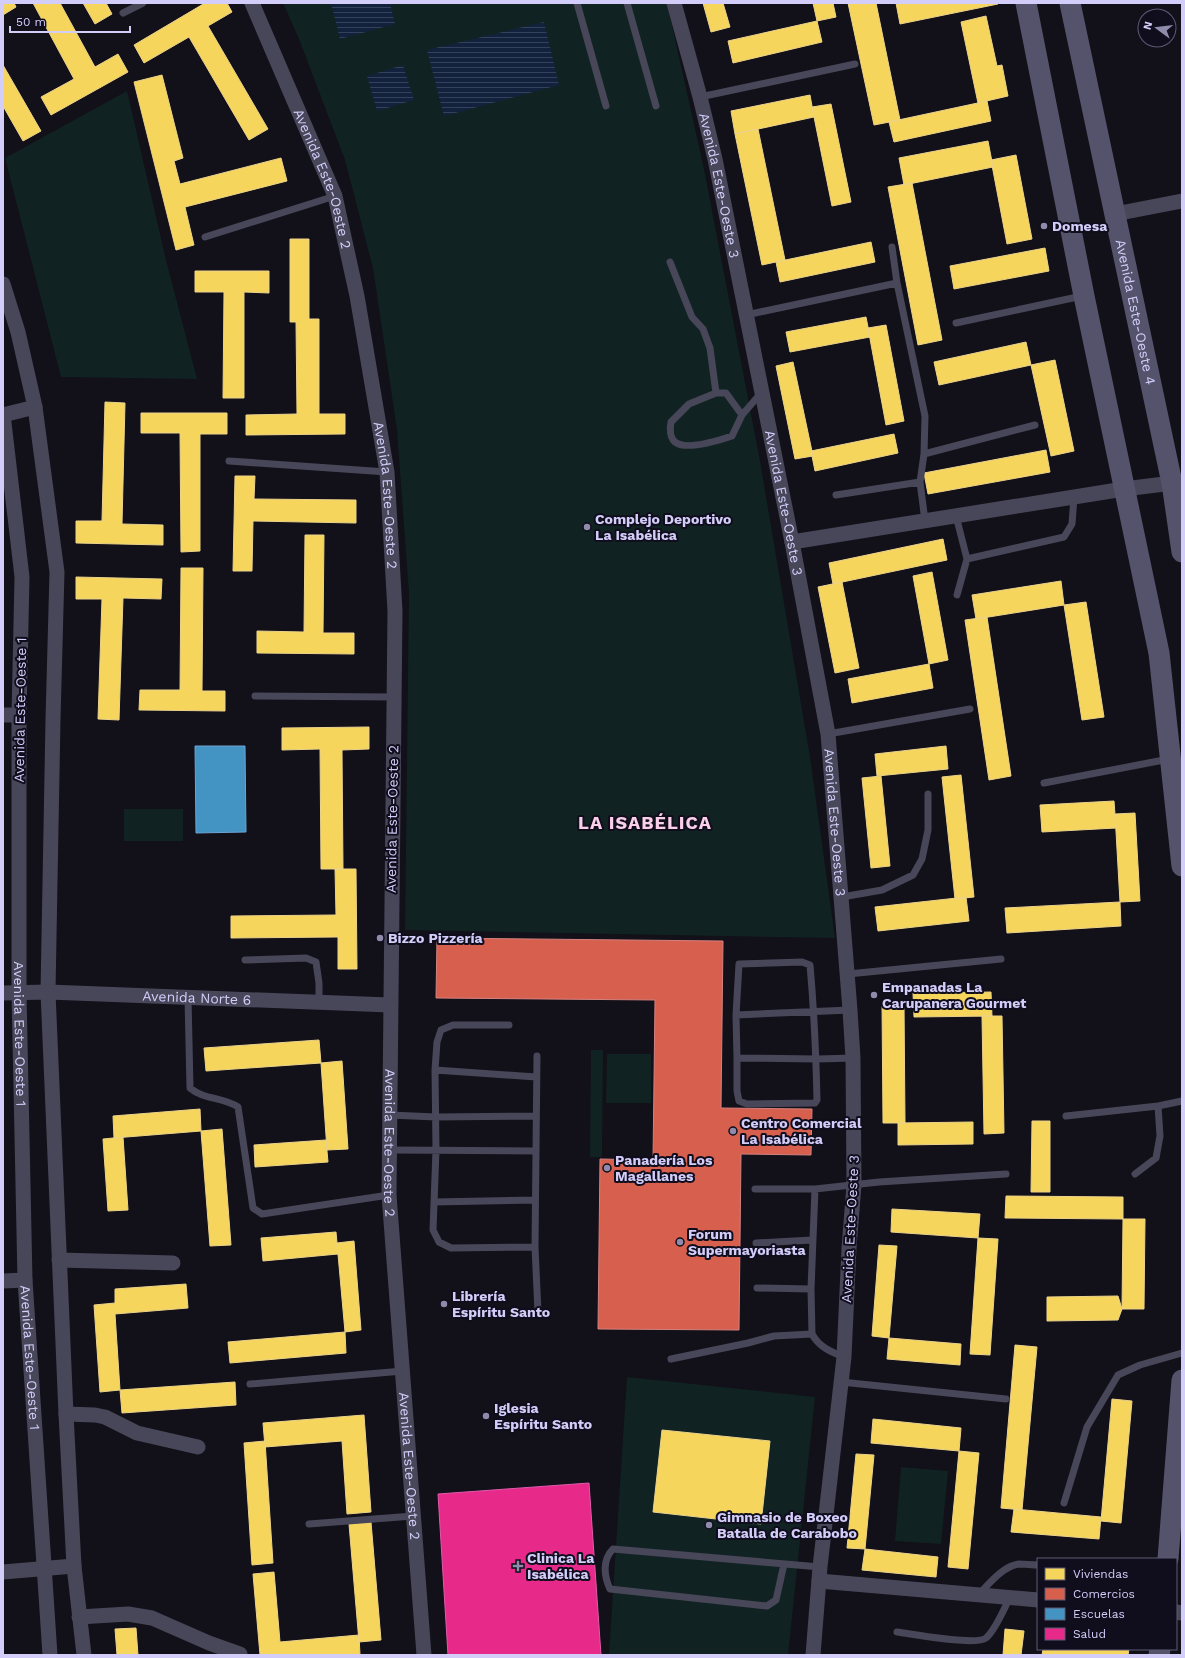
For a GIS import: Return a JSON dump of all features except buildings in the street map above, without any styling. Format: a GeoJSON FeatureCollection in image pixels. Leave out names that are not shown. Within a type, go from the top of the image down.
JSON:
{"type":"FeatureCollection","features":[{"type":"Feature","properties":{"kind":"main road"},"geometry":{"type":"LineString","coordinates":[[1026,3],[1084,296],[1159,653],[1182,866]]}},
{"type":"Feature","properties":{"kind":"main road","name":"Avenida Este-Oeste 4"},"geometry":{"type":"LineString","coordinates":[[1070,3],[1115,214],[1177,483],[1182,552]]}},
{"type":"Feature","properties":{"kind":"main road"},"geometry":{"type":"LineString","coordinates":[[1168,1558],[1182,1380]]}},
{"type":"Feature","properties":{"kind":"street","name":"Avenida Este-Oeste 2"},"geometry":{"type":"LineString","coordinates":[[252,3],[335,196],[357,296],[387,472],[395,611],[389,1195],[424,1655]]}},
{"type":"Feature","properties":{"kind":"street","name":"Avenida Este-Oeste 3"},"geometry":{"type":"LineString","coordinates":[[674,3],[700,97],[715,159],[792,542],[828,734],[842,896],[853,1058],[854,1185],[849,1248],[844,1357],[820,1574],[813,1655]]}},
{"type":"Feature","properties":{"kind":"street"},"geometry":{"type":"LineString","coordinates":[[1115,214],[1182,201]]}},
{"type":"Feature","properties":{"kind":"street"},"geometry":{"type":"LineString","coordinates":[[3,284],[18,332],[35,407],[57,572],[48,992],[74,1566],[84,1655]]}},
{"type":"Feature","properties":{"kind":"street"},"geometry":{"type":"LineString","coordinates":[[3,414],[35,407]]}},
{"type":"Feature","properties":{"kind":"street","name":"Avenida Este-Oeste 1"},"geometry":{"type":"LineString","coordinates":[[3,414],[22,577],[19,715],[19,993],[24,1280],[50,1655]]}},
{"type":"Feature","properties":{"kind":"street"},"geometry":{"type":"LineString","coordinates":[[792,542],[1124,489],[1177,483]]}},
{"type":"Feature","properties":{"kind":"street"},"geometry":{"type":"LineString","coordinates":[[3,715],[19,715]]}},
{"type":"Feature","properties":{"kind":"street","name":"Avenida Norte 6"},"geometry":{"type":"LineString","coordinates":[[3,994],[48,992],[390,1005]]}},
{"type":"Feature","properties":{"kind":"street"},"geometry":{"type":"LineString","coordinates":[[59,1260],[173,1263]]}},
{"type":"Feature","properties":{"kind":"street"},"geometry":{"type":"LineString","coordinates":[[3,1281],[24,1280]]}},
{"type":"Feature","properties":{"kind":"street"},"geometry":{"type":"LineString","coordinates":[[66,1414],[95,1415],[105,1417],[137,1434],[198,1447]]}},
{"type":"Feature","properties":{"kind":"street"},"geometry":{"type":"LineString","coordinates":[[3,1572],[74,1566]]}},
{"type":"Feature","properties":{"kind":"street"},"geometry":{"type":"LineString","coordinates":[[820,1574],[1037,1600]]}},
{"type":"Feature","properties":{"kind":"street"},"geometry":{"type":"LineString","coordinates":[[79,1617],[128,1614],[152,1618],[208,1643],[240,1654]]}},
{"type":"Feature","properties":{"kind":"lane"},"geometry":{"type":"LineString","coordinates":[[123,13],[143,3]]}},
{"type":"Feature","properties":{"kind":"lane"},"geometry":{"type":"LineString","coordinates":[[577,3],[606,106]]}},
{"type":"Feature","properties":{"kind":"lane"},"geometry":{"type":"LineString","coordinates":[[628,3],[656,106]]}},
{"type":"Feature","properties":{"kind":"lane"},"geometry":{"type":"LineString","coordinates":[[700,97],[855,64]]}},
{"type":"Feature","properties":{"kind":"lane"},"geometry":{"type":"LineString","coordinates":[[205,237],[335,196]]}},
{"type":"Feature","properties":{"kind":"lane"},"geometry":{"type":"LineString","coordinates":[[892,247],[897,283],[925,416],[924,454],[920,482],[926,521]]}},
{"type":"Feature","properties":{"kind":"lane"},"geometry":{"type":"LineString","coordinates":[[670,262],[692,317],[702,329],[710,348],[716,393]]}},
{"type":"Feature","properties":{"kind":"lane"},"geometry":{"type":"LineString","coordinates":[[746,315],[897,283]]}},
{"type":"Feature","properties":{"kind":"lane"},"geometry":{"type":"LineString","coordinates":[[956,323],[1084,296]]}},
{"type":"Feature","properties":{"kind":"lane"},"geometry":{"type":"LineString","coordinates":[[742,415],[726,392],[716,393],[689,404],[671,422],[670,434],[674,442],[682,445],[698,444],[732,436],[742,415],[762,392]]}},
{"type":"Feature","properties":{"kind":"lane"},"geometry":{"type":"LineString","coordinates":[[924,454],[1035,425]]}},
{"type":"Feature","properties":{"kind":"lane"},"geometry":{"type":"LineString","coordinates":[[229,461],[387,472]]}},
{"type":"Feature","properties":{"kind":"lane"},"geometry":{"type":"LineString","coordinates":[[836,495],[920,482]]}},
{"type":"Feature","properties":{"kind":"lane"},"geometry":{"type":"LineString","coordinates":[[967,559],[1064,537],[1072,524],[1074,497]]}},
{"type":"Feature","properties":{"kind":"lane"},"geometry":{"type":"LineString","coordinates":[[956,516],[967,559],[957,595]]}},
{"type":"Feature","properties":{"kind":"lane"},"geometry":{"type":"LineString","coordinates":[[255,696],[394,696]]}},
{"type":"Feature","properties":{"kind":"lane"},"geometry":{"type":"LineString","coordinates":[[828,734],[970,709]]}},
{"type":"Feature","properties":{"kind":"lane"},"geometry":{"type":"LineString","coordinates":[[1044,783],[1171,759]]}},
{"type":"Feature","properties":{"kind":"lane"},"geometry":{"type":"LineString","coordinates":[[842,896],[882,890],[913,875],[922,859],[928,830],[928,794]]}},
{"type":"Feature","properties":{"kind":"lane"},"geometry":{"type":"LineString","coordinates":[[245,960],[306,958],[316,962],[319,983],[319,1002]]}},
{"type":"Feature","properties":{"kind":"lane"},"geometry":{"type":"LineString","coordinates":[[848,974],[1001,959]]}},
{"type":"Feature","properties":{"kind":"lane"},"geometry":{"type":"LineString","coordinates":[[802,962],[810,964],[814,1012],[817,1100],[815,1103],[747,1104],[739,1101],[737,1091],[736,1015],[739,964],[802,962]]}},
{"type":"Feature","properties":{"kind":"lane"},"geometry":{"type":"LineString","coordinates":[[188,997],[190,1088],[198,1094],[231,1102],[238,1107],[253,1208],[262,1214],[389,1195]]}},
{"type":"Feature","properties":{"kind":"lane"},"geometry":{"type":"LineString","coordinates":[[736,1015],[850,1010]]}},
{"type":"Feature","properties":{"kind":"lane"},"geometry":{"type":"LineString","coordinates":[[510,1025],[453,1025],[441,1030],[437,1042],[435,1070],[436,1150],[433,1230],[439,1242],[451,1248],[535,1247]]}},
{"type":"Feature","properties":{"kind":"lane"},"geometry":{"type":"LineString","coordinates":[[537,1056],[535,1247],[538,1312]]}},
{"type":"Feature","properties":{"kind":"lane"},"geometry":{"type":"LineString","coordinates":[[736,1058],[816,1060],[853,1058]]}},
{"type":"Feature","properties":{"kind":"lane"},"geometry":{"type":"LineString","coordinates":[[435,1070],[536,1077]]}},
{"type":"Feature","properties":{"kind":"lane"},"geometry":{"type":"LineString","coordinates":[[1066,1116],[1158,1106],[1182,1101]]}},
{"type":"Feature","properties":{"kind":"lane"},"geometry":{"type":"LineString","coordinates":[[1135,1174],[1156,1158],[1160,1136],[1158,1106]]}},
{"type":"Feature","properties":{"kind":"lane"},"geometry":{"type":"LineString","coordinates":[[390,1115],[436,1117],[536,1116]]}},
{"type":"Feature","properties":{"kind":"lane"},"geometry":{"type":"LineString","coordinates":[[390,1150],[535,1151]]}},
{"type":"Feature","properties":{"kind":"lane"},"geometry":{"type":"LineString","coordinates":[[754,1189],[815,1189],[1006,1174]]}},
{"type":"Feature","properties":{"kind":"lane"},"geometry":{"type":"LineString","coordinates":[[815,1189],[812,1240],[812,1334],[816,1340],[828,1350],[844,1357]]}},
{"type":"Feature","properties":{"kind":"lane"},"geometry":{"type":"LineString","coordinates":[[434,1202],[535,1200]]}},
{"type":"Feature","properties":{"kind":"lane"},"geometry":{"type":"LineString","coordinates":[[756,1243],[812,1240]]}},
{"type":"Feature","properties":{"kind":"lane"},"geometry":{"type":"LineString","coordinates":[[757,1288],[811,1289]]}},
{"type":"Feature","properties":{"kind":"lane"},"geometry":{"type":"LineString","coordinates":[[671,1359],[774,1336],[812,1334]]}},
{"type":"Feature","properties":{"kind":"lane"},"geometry":{"type":"LineString","coordinates":[[1064,1503],[1087,1427],[1118,1375],[1140,1365],[1182,1353]]}},
{"type":"Feature","properties":{"kind":"lane"},"geometry":{"type":"LineString","coordinates":[[250,1384],[402,1371]]}},
{"type":"Feature","properties":{"kind":"lane"},"geometry":{"type":"LineString","coordinates":[[841,1382],[1006,1399]]}},
{"type":"Feature","properties":{"kind":"lane"},"geometry":{"type":"LineString","coordinates":[[309,1524],[413,1516]]}},
{"type":"Feature","properties":{"kind":"lane"},"geometry":{"type":"LineString","coordinates":[[784,1564],[776,1600],[767,1606],[610,1589],[605,1579],[605,1563],[608,1554],[613,1549],[784,1564],[820,1574]]}},
{"type":"Feature","properties":{"kind":"lane"},"geometry":{"type":"LineString","coordinates":[[978,1594],[1001,1573],[1018,1564],[1037,1565]]}},
{"type":"Feature","properties":{"kind":"lane"},"geometry":{"type":"LineString","coordinates":[[897,1632],[972,1642],[986,1638],[998,1621],[1010,1597]]}},
{"type":"Feature","properties":{"kind":"shaded area","name":"Complejo Deportivo La Isabélica"},"geometry":{"type":"Polygon","coordinates":[[[283,3],[667,3],[704,169],[760,461],[810,757],[835,938],[405,930],[409,593],[397,430],[373,268],[345,160],[299,39],[283,3]]]}},
{"type":"Feature","properties":{"kind":"shaded area"},"geometry":{"type":"Polygon","coordinates":[[[127,91],[166,260],[197,379],[61,377],[5,158],[127,91]]]}},
{"type":"Feature","properties":{"kind":"shaded area"},"geometry":{"type":"Polygon","coordinates":[[[124,809],[183,809],[183,841],[124,841],[124,809]]]}},
{"type":"Feature","properties":{"kind":"shaded area"},"geometry":{"type":"Polygon","coordinates":[[[591,1050],[603,1050],[602,1157],[590,1157],[591,1050]]]}},
{"type":"Feature","properties":{"kind":"shaded area"},"geometry":{"type":"Polygon","coordinates":[[[607,1054],[651,1054],[651,1103],[606,1103],[607,1054]]]}},
{"type":"Feature","properties":{"kind":"shaded area","name":"Gimnasio de Boxeo Batalla de Carabobo"},"geometry":{"type":"Polygon","coordinates":[[[627,1377],[815,1397],[788,1655],[609,1654],[627,1377]]]}},
{"type":"Feature","properties":{"kind":"shaded area"},"geometry":{"type":"Polygon","coordinates":[[[901,1467],[948,1471],[941,1544],[895,1541],[901,1467]]]}},
{"type":"Feature","properties":{"kind":"water"},"geometry":{"type":"Polygon","coordinates":[[[331,3],[390,3],[395,24],[340,39],[331,3]]]}},
{"type":"Feature","properties":{"kind":"water"},"geometry":{"type":"Polygon","coordinates":[[[544,22],[559,85],[444,116],[427,50],[544,22]]]}},
{"type":"Feature","properties":{"kind":"water"},"geometry":{"type":"Polygon","coordinates":[[[403,65],[414,100],[377,111],[367,76],[403,65]]]}},
{"type":"Feature","properties":{"kind":"place","name":"Domesa"},"geometry":{"type":"Point","coordinates":[1044,226]}},
{"type":"Feature","properties":{"kind":"place","name":"Complejo Deportivo La Isabélica"},"geometry":{"type":"Point","coordinates":[587,527]}},
{"type":"Feature","properties":{"kind":"place","name":"Bizzo Pizzería"},"geometry":{"type":"Point","coordinates":[380,938]}},
{"type":"Feature","properties":{"kind":"place","name":"Empanadas La Carupanera Gourmet"},"geometry":{"type":"Point","coordinates":[874,995]}},
{"type":"Feature","properties":{"kind":"place","name":"Centro Comercial La Isabélica"},"geometry":{"type":"Point","coordinates":[733,1131]}},
{"type":"Feature","properties":{"kind":"place","name":"Panadería Los Magallanes"},"geometry":{"type":"Point","coordinates":[607,1168]}},
{"type":"Feature","properties":{"kind":"place","name":"Forum Supermayoriasta"},"geometry":{"type":"Point","coordinates":[680,1242]}},
{"type":"Feature","properties":{"kind":"place","name":"Librería Espíritu Santo"},"geometry":{"type":"Point","coordinates":[444,1304]}},
{"type":"Feature","properties":{"kind":"place","name":"Iglesia Espíritu Santo"},"geometry":{"type":"Point","coordinates":[486,1416]}},
{"type":"Feature","properties":{"kind":"place","name":"Gimnasio de Boxeo Batalla de Carabobo"},"geometry":{"type":"Point","coordinates":[709,1525]}},
{"type":"Feature","properties":{"kind":"place","name":"Clinica La Isabélica"},"geometry":{"type":"Point","coordinates":[518,1566]}},
{"type":"Feature","properties":{"kind":"district","name":"LA ISABÉLICA"},"geometry":{"type":"Point","coordinates":[645,823]}}]}
